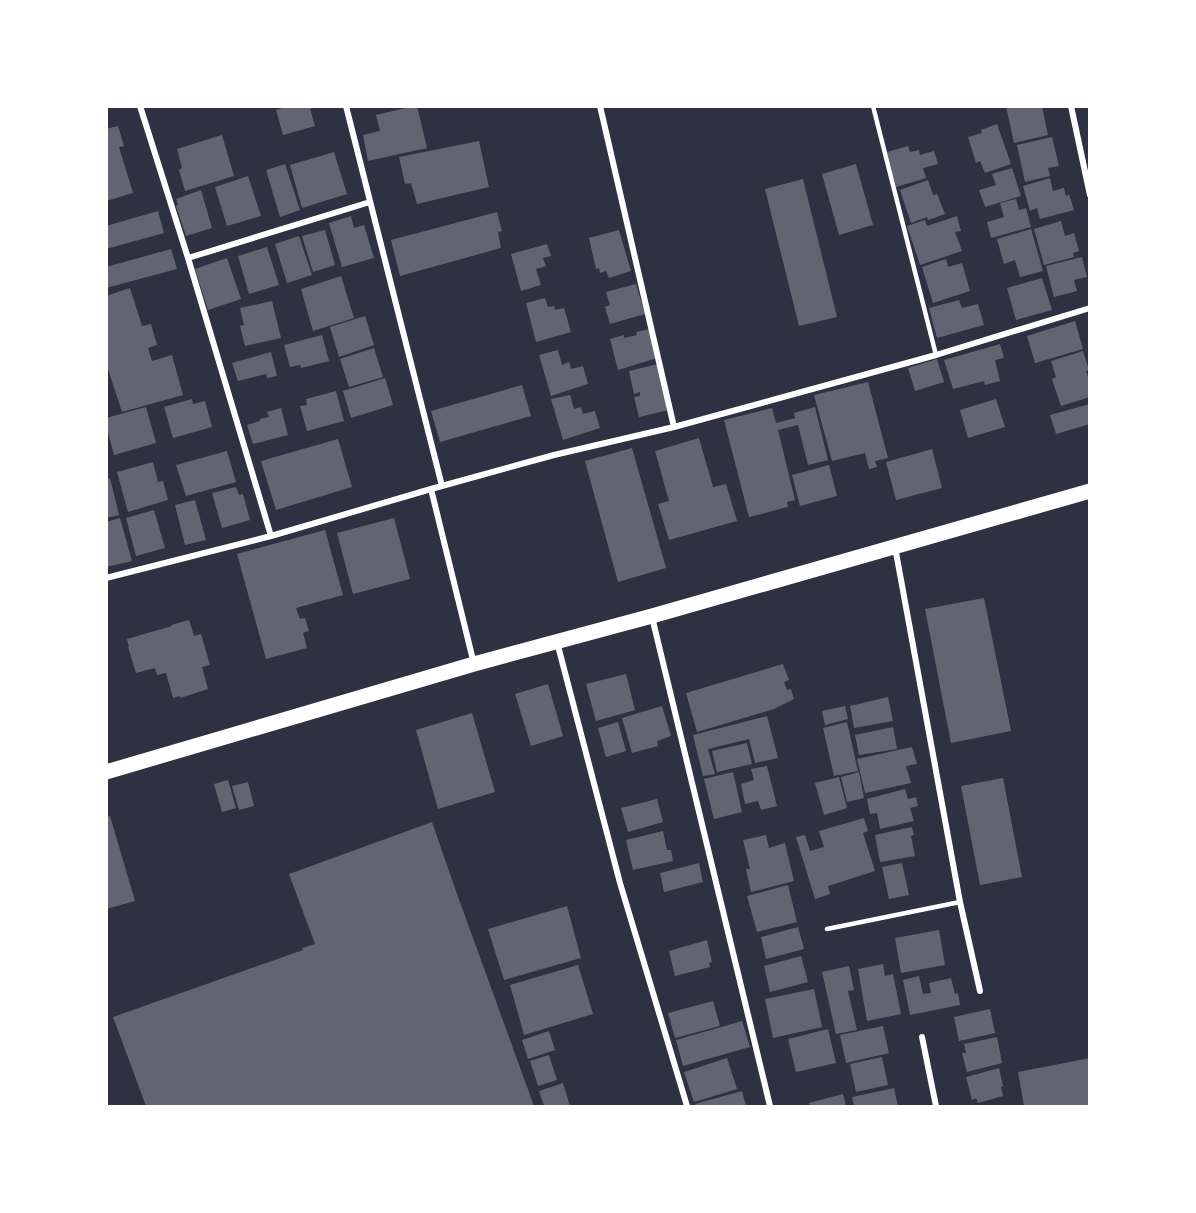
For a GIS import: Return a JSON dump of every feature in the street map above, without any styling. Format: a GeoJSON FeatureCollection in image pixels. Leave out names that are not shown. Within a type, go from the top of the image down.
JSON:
{"type":"FeatureCollection","features":[{"type":"Feature","properties":{"kind":"main road"},"geometry":{"type":"LineString","coordinates":[[106,772],[474,664],[652,616],[1089,491]]}},
{"type":"Feature","properties":{"kind":"street"},"geometry":{"type":"LineString","coordinates":[[140,106],[271,536]]}},
{"type":"Feature","properties":{"kind":"street"},"geometry":{"type":"LineString","coordinates":[[346,106],[442,486]]}},
{"type":"Feature","properties":{"kind":"street"},"geometry":{"type":"LineString","coordinates":[[600,106],[674,427]]}},
{"type":"Feature","properties":{"kind":"street"},"geometry":{"type":"LineString","coordinates":[[1071,106],[1089,195]]}},
{"type":"Feature","properties":{"kind":"street"},"geometry":{"type":"LineString","coordinates":[[188,258],[370,202]]}},
{"type":"Feature","properties":{"kind":"street"},"geometry":{"type":"LineString","coordinates":[[106,578],[271,536],[554,455],[674,427],[936,355],[1089,308]]}},
{"type":"Feature","properties":{"kind":"street"},"geometry":{"type":"LineString","coordinates":[[431,489],[474,664]]}},
{"type":"Feature","properties":{"kind":"street"},"geometry":{"type":"LineString","coordinates":[[895,547],[960,902],[980,991]]}},
{"type":"Feature","properties":{"kind":"street"},"geometry":{"type":"LineString","coordinates":[[652,616],[770,1107]]}},
{"type":"Feature","properties":{"kind":"street"},"geometry":{"type":"LineString","coordinates":[[557,642],[620,883],[687,1107]]}},
{"type":"Feature","properties":{"kind":"street"},"geometry":{"type":"LineString","coordinates":[[922,1037],[936,1107]]}},
{"type":"Feature","properties":{"kind":"lane"},"geometry":{"type":"LineString","coordinates":[[873,106],[936,355]]}},
{"type":"Feature","properties":{"kind":"lane"},"geometry":{"type":"LineString","coordinates":[[827,929],[960,902]]}},
{"type":"Feature","properties":{"kind":"building"},"geometry":{"type":"Polygon","coordinates":[[[289,106],[316,106],[310,109],[315,126],[283,135],[276,110],[289,106]]]}},
{"type":"Feature","properties":{"kind":"building"},"geometry":{"type":"Polygon","coordinates":[[[417,106],[427,148],[368,161],[363,135],[380,131],[376,115],[417,106]]]}},
{"type":"Feature","properties":{"kind":"building"},"geometry":{"type":"Polygon","coordinates":[[[1006,106],[1042,106],[1048,135],[1014,143],[1006,106]]]}},
{"type":"Feature","properties":{"kind":"building"},"geometry":{"type":"Polygon","coordinates":[[[997,124],[1011,164],[985,173],[980,161],[976,163],[968,137],[982,133],[981,130],[997,124]]]}},
{"type":"Feature","properties":{"kind":"building"},"geometry":{"type":"Polygon","coordinates":[[[118,126],[124,146],[119,147],[133,193],[106,201],[106,129],[118,126]]]}},
{"type":"Feature","properties":{"kind":"building"},"geometry":{"type":"Polygon","coordinates":[[[222,135],[234,176],[185,191],[179,170],[182,168],[177,149],[222,135]]]}},
{"type":"Feature","properties":{"kind":"building"},"geometry":{"type":"Polygon","coordinates":[[[1052,137],[1059,166],[1048,168],[1050,176],[1025,182],[1017,145],[1052,137]]]}},
{"type":"Feature","properties":{"kind":"building"},"geometry":{"type":"Polygon","coordinates":[[[479,141],[489,187],[417,204],[411,183],[405,184],[399,157],[479,141]]]}},
{"type":"Feature","properties":{"kind":"building"},"geometry":{"type":"Polygon","coordinates":[[[908,146],[910,152],[919,150],[920,155],[934,151],[938,164],[923,168],[926,178],[896,187],[887,152],[908,146]]]}},
{"type":"Feature","properties":{"kind":"building"},"geometry":{"type":"Polygon","coordinates":[[[334,152],[347,194],[302,208],[290,165],[334,152]]]}},
{"type":"Feature","properties":{"kind":"building"},"geometry":{"type":"Polygon","coordinates":[[[285,164],[300,210],[280,217],[266,170],[285,164]]]}},
{"type":"Feature","properties":{"kind":"building"},"geometry":{"type":"Polygon","coordinates":[[[856,164],[873,225],[839,235],[822,174],[856,164]]]}},
{"type":"Feature","properties":{"kind":"building"},"geometry":{"type":"Polygon","coordinates":[[[1012,168],[1021,196],[985,207],[979,190],[996,185],[992,174],[1012,168]]]}},
{"type":"Feature","properties":{"kind":"building"},"geometry":{"type":"Polygon","coordinates":[[[248,176],[261,216],[227,226],[215,187],[248,176]]]}},
{"type":"Feature","properties":{"kind":"building"},"geometry":{"type":"Polygon","coordinates":[[[1050,178],[1053,191],[1064,188],[1066,196],[1069,194],[1074,210],[1040,219],[1037,208],[1030,211],[1023,186],[1050,178]]]}},
{"type":"Feature","properties":{"kind":"building"},"geometry":{"type":"Polygon","coordinates":[[[803,179],[837,317],[799,326],[765,189],[803,179]]]}},
{"type":"Feature","properties":{"kind":"building"},"geometry":{"type":"Polygon","coordinates":[[[928,180],[933,195],[937,194],[945,214],[911,223],[900,190],[928,180]]]}},
{"type":"Feature","properties":{"kind":"building"},"geometry":{"type":"Polygon","coordinates":[[[201,190],[212,228],[186,236],[176,206],[178,205],[176,199],[201,190]]]}},
{"type":"Feature","properties":{"kind":"building"},"geometry":{"type":"Polygon","coordinates":[[[1016,199],[1019,210],[1026,208],[1031,227],[991,238],[987,222],[1004,217],[1000,203],[1016,199]]]}},
{"type":"Feature","properties":{"kind":"building"},"geometry":{"type":"Polygon","coordinates":[[[158,211],[164,233],[106,249],[106,226],[158,211]]]}},
{"type":"Feature","properties":{"kind":"building"},"geometry":{"type":"Polygon","coordinates":[[[497,212],[502,231],[498,232],[501,248],[400,276],[391,240],[497,212]]]}},
{"type":"Feature","properties":{"kind":"building"},"geometry":{"type":"Polygon","coordinates":[[[351,216],[354,228],[364,225],[374,258],[342,267],[329,223],[351,216]]]}},
{"type":"Feature","properties":{"kind":"building"},"geometry":{"type":"Polygon","coordinates":[[[957,216],[961,231],[955,232],[962,251],[920,265],[907,226],[925,220],[927,226],[957,216]]]}},
{"type":"Feature","properties":{"kind":"building"},"geometry":{"type":"Polygon","coordinates":[[[1061,221],[1065,236],[1074,233],[1079,251],[1073,253],[1074,257],[1044,265],[1034,229],[1061,221]]]}},
{"type":"Feature","properties":{"kind":"building"},"geometry":{"type":"Polygon","coordinates":[[[1031,229],[1043,271],[1020,277],[1015,260],[1004,264],[997,239],[1031,229]]]}},
{"type":"Feature","properties":{"kind":"building"},"geometry":{"type":"Polygon","coordinates":[[[325,230],[335,265],[313,272],[302,236],[325,230]]]}},
{"type":"Feature","properties":{"kind":"building"},"geometry":{"type":"Polygon","coordinates":[[[619,230],[631,271],[609,278],[606,271],[600,273],[599,268],[596,269],[589,238],[619,230]]]}},
{"type":"Feature","properties":{"kind":"building"},"geometry":{"type":"Polygon","coordinates":[[[299,236],[312,275],[287,283],[275,244],[299,236]]]}},
{"type":"Feature","properties":{"kind":"building"},"geometry":{"type":"Polygon","coordinates":[[[547,244],[551,256],[543,258],[546,266],[536,269],[541,285],[521,291],[511,254],[547,244]]]}},
{"type":"Feature","properties":{"kind":"building"},"geometry":{"type":"Polygon","coordinates":[[[267,247],[279,285],[249,294],[238,256],[267,247]]]}},
{"type":"Feature","properties":{"kind":"building"},"geometry":{"type":"Polygon","coordinates":[[[171,249],[177,269],[106,288],[106,267],[171,249]]]}},
{"type":"Feature","properties":{"kind":"building"},"geometry":{"type":"Polygon","coordinates":[[[1082,257],[1087,277],[1074,280],[1077,291],[1054,297],[1046,266],[1082,257]]]}},
{"type":"Feature","properties":{"kind":"building"},"geometry":{"type":"Polygon","coordinates":[[[227,258],[241,299],[208,310],[195,269],[227,258]]]}},
{"type":"Feature","properties":{"kind":"building"},"geometry":{"type":"Polygon","coordinates":[[[946,259],[948,267],[962,263],[970,291],[933,303],[922,267],[946,259]]]}},
{"type":"Feature","properties":{"kind":"building"},"geometry":{"type":"Polygon","coordinates":[[[341,276],[354,318],[313,331],[301,289],[341,276]]]}},
{"type":"Feature","properties":{"kind":"building"},"geometry":{"type":"Polygon","coordinates":[[[1042,278],[1052,310],[1016,320],[1007,288],[1042,278]]]}},
{"type":"Feature","properties":{"kind":"building"},"geometry":{"type":"Polygon","coordinates":[[[636,284],[645,314],[610,324],[605,307],[610,305],[606,292],[636,284]]]}},
{"type":"Feature","properties":{"kind":"building"},"geometry":{"type":"Polygon","coordinates":[[[130,288],[142,326],[151,324],[157,345],[148,348],[152,361],[172,355],[183,395],[122,412],[106,363],[106,296],[130,288]]]}},
{"type":"Feature","properties":{"kind":"building"},"geometry":{"type":"Polygon","coordinates":[[[545,298],[548,307],[554,306],[555,310],[564,308],[571,332],[536,342],[526,303],[545,298]]]}},
{"type":"Feature","properties":{"kind":"building"},"geometry":{"type":"Polygon","coordinates":[[[959,300],[962,308],[978,304],[984,325],[937,338],[929,308],[959,300]]]}},
{"type":"Feature","properties":{"kind":"building"},"geometry":{"type":"Polygon","coordinates":[[[272,301],[281,338],[245,346],[240,326],[244,325],[240,308],[272,301]]]}},
{"type":"Feature","properties":{"kind":"building"},"geometry":{"type":"Polygon","coordinates":[[[365,316],[374,345],[339,357],[330,327],[365,316]]]}},
{"type":"Feature","properties":{"kind":"building"},"geometry":{"type":"Polygon","coordinates":[[[1075,321],[1083,349],[1035,363],[1027,336],[1075,321]]]}},
{"type":"Feature","properties":{"kind":"building"},"geometry":{"type":"Polygon","coordinates":[[[649,329],[657,358],[618,370],[610,339],[624,335],[624,338],[637,335],[636,332],[649,329]]]}},
{"type":"Feature","properties":{"kind":"building"},"geometry":{"type":"Polygon","coordinates":[[[322,335],[329,361],[301,368],[300,365],[290,367],[284,345],[322,335]]]}},
{"type":"Feature","properties":{"kind":"building"},"geometry":{"type":"Polygon","coordinates":[[[1000,344],[1004,358],[995,360],[1000,381],[985,385],[984,381],[953,389],[944,360],[1000,344]]]}},
{"type":"Feature","properties":{"kind":"building"},"geometry":{"type":"Polygon","coordinates":[[[374,348],[383,377],[349,387],[340,359],[374,348]]]}},
{"type":"Feature","properties":{"kind":"building"},"geometry":{"type":"Polygon","coordinates":[[[558,350],[562,365],[569,362],[571,369],[583,366],[588,384],[551,396],[539,355],[558,350]]]}},
{"type":"Feature","properties":{"kind":"building"},"geometry":{"type":"Polygon","coordinates":[[[1083,351],[1089,370],[1086,371],[1090,382],[1090,397],[1061,406],[1052,379],[1056,377],[1051,361],[1083,351]]]}},
{"type":"Feature","properties":{"kind":"building"},"geometry":{"type":"Polygon","coordinates":[[[271,352],[277,376],[267,378],[266,374],[238,381],[232,363],[271,352]]]}},
{"type":"Feature","properties":{"kind":"building"},"geometry":{"type":"Polygon","coordinates":[[[937,359],[944,382],[915,391],[908,368],[937,359]]]}},
{"type":"Feature","properties":{"kind":"building"},"geometry":{"type":"Polygon","coordinates":[[[658,364],[669,410],[639,417],[634,397],[640,396],[640,392],[634,394],[629,371],[658,364]]]}},
{"type":"Feature","properties":{"kind":"building"},"geometry":{"type":"Polygon","coordinates":[[[385,378],[393,405],[351,418],[343,391],[385,378]]]}},
{"type":"Feature","properties":{"kind":"building"},"geometry":{"type":"Polygon","coordinates":[[[868,382],[888,458],[875,461],[877,467],[869,469],[865,453],[832,461],[814,395],[868,382]]]}},
{"type":"Feature","properties":{"kind":"building"},"geometry":{"type":"Polygon","coordinates":[[[522,385],[531,416],[440,442],[431,411],[522,385]]]}},
{"type":"Feature","properties":{"kind":"building"},"geometry":{"type":"Polygon","coordinates":[[[336,391],[344,421],[307,431],[300,406],[307,405],[306,399],[336,391]]]}},
{"type":"Feature","properties":{"kind":"building"},"geometry":{"type":"Polygon","coordinates":[[[570,395],[574,409],[581,407],[583,414],[595,411],[600,428],[563,440],[551,399],[570,395]]]}},
{"type":"Feature","properties":{"kind":"building"},"geometry":{"type":"Polygon","coordinates":[[[192,399],[193,404],[205,401],[212,427],[173,438],[164,407],[192,399]]]}},
{"type":"Feature","properties":{"kind":"building"},"geometry":{"type":"Polygon","coordinates":[[[996,399],[1005,427],[968,438],[960,410],[996,399]]]}},
{"type":"Feature","properties":{"kind":"building"},"geometry":{"type":"Polygon","coordinates":[[[1090,404],[1090,424],[1056,434],[1050,415],[1090,404]]]}},
{"type":"Feature","properties":{"kind":"building"},"geometry":{"type":"Polygon","coordinates":[[[146,407],[156,443],[114,455],[106,418],[146,407]]]}},
{"type":"Feature","properties":{"kind":"building"},"geometry":{"type":"Polygon","coordinates":[[[815,407],[828,460],[808,465],[798,425],[778,430],[795,500],[787,502],[788,507],[749,517],[724,420],[772,408],[776,423],[795,418],[794,413],[815,407]]]}},
{"type":"Feature","properties":{"kind":"building"},"geometry":{"type":"Polygon","coordinates":[[[281,408],[288,435],[253,444],[247,425],[269,417],[267,412],[281,408]]]}},
{"type":"Feature","properties":{"kind":"building"},"geometry":{"type":"Polygon","coordinates":[[[699,438],[713,487],[726,484],[737,521],[669,540],[658,504],[669,501],[655,451],[699,438]]]}},
{"type":"Feature","properties":{"kind":"building"},"geometry":{"type":"Polygon","coordinates":[[[338,439],[352,487],[276,510],[261,461],[338,439]]]}},
{"type":"Feature","properties":{"kind":"building"},"geometry":{"type":"Polygon","coordinates":[[[632,448],[666,568],[618,582],[585,461],[632,448]]]}},
{"type":"Feature","properties":{"kind":"building"},"geometry":{"type":"Polygon","coordinates":[[[932,449],[942,488],[896,500],[886,462],[932,449]]]}},
{"type":"Feature","properties":{"kind":"building"},"geometry":{"type":"Polygon","coordinates":[[[227,451],[236,482],[186,496],[176,465],[227,451]]]}},
{"type":"Feature","properties":{"kind":"building"},"geometry":{"type":"Polygon","coordinates":[[[153,462],[158,482],[163,481],[168,500],[128,512],[117,472],[153,462]]]}},
{"type":"Feature","properties":{"kind":"building"},"geometry":{"type":"Polygon","coordinates":[[[829,465],[837,496],[800,506],[792,475],[829,465]]]}},
{"type":"Feature","properties":{"kind":"building"},"geometry":{"type":"Polygon","coordinates":[[[110,478],[119,515],[106,518],[106,479],[110,478]]]}},
{"type":"Feature","properties":{"kind":"building"},"geometry":{"type":"Polygon","coordinates":[[[236,487],[239,495],[243,494],[250,520],[222,528],[212,493],[236,487]]]}},
{"type":"Feature","properties":{"kind":"building"},"geometry":{"type":"Polygon","coordinates":[[[195,500],[206,540],[185,545],[175,505],[195,500]]]}},
{"type":"Feature","properties":{"kind":"building"},"geometry":{"type":"Polygon","coordinates":[[[154,510],[165,548],[136,556],[126,518],[154,510]]]}},
{"type":"Feature","properties":{"kind":"building"},"geometry":{"type":"Polygon","coordinates":[[[120,518],[132,561],[106,567],[106,522],[120,518]]]}},
{"type":"Feature","properties":{"kind":"building"},"geometry":{"type":"Polygon","coordinates":[[[394,518],[410,579],[353,594],[337,533],[394,518]]]}},
{"type":"Feature","properties":{"kind":"building"},"geometry":{"type":"Polygon","coordinates":[[[325,530],[343,595],[296,608],[300,619],[305,618],[309,631],[303,633],[307,648],[266,659],[237,554],[325,530]]]}},
{"type":"Feature","properties":{"kind":"building"},"geometry":{"type":"Polygon","coordinates":[[[984,598],[1011,731],[951,743],[925,609],[984,598]]]}},
{"type":"Feature","properties":{"kind":"building"},"geometry":{"type":"Polygon","coordinates":[[[189,620],[194,636],[201,634],[210,665],[202,667],[208,689],[173,698],[166,673],[157,675],[155,668],[136,673],[127,639],[189,620]]]}},
{"type":"Feature","properties":{"kind":"building"},"geometry":{"type":"Polygon","coordinates":[[[783,664],[789,680],[784,682],[787,690],[791,689],[794,699],[774,709],[697,732],[686,693],[783,664]]]}},
{"type":"Feature","properties":{"kind":"building"},"geometry":{"type":"Polygon","coordinates":[[[626,674],[635,710],[596,721],[586,684],[626,674]]]}},
{"type":"Feature","properties":{"kind":"building"},"geometry":{"type":"Polygon","coordinates":[[[548,684],[563,736],[531,746],[515,694],[548,684]]]}},
{"type":"Feature","properties":{"kind":"building"},"geometry":{"type":"Polygon","coordinates":[[[888,697],[893,721],[854,728],[850,706],[888,697]]]}},
{"type":"Feature","properties":{"kind":"building"},"geometry":{"type":"Polygon","coordinates":[[[662,706],[671,736],[657,741],[658,746],[632,753],[622,718],[662,706]]]}},
{"type":"Feature","properties":{"kind":"building"},"geometry":{"type":"Polygon","coordinates":[[[845,706],[848,719],[825,725],[822,711],[845,706]]]}},
{"type":"Feature","properties":{"kind":"building"},"geometry":{"type":"Polygon","coordinates":[[[472,713],[495,792],[438,809],[416,730],[472,713]]]}},
{"type":"Feature","properties":{"kind":"building"},"geometry":{"type":"Polygon","coordinates":[[[767,716],[778,758],[755,763],[749,739],[708,749],[715,774],[703,776],[693,735],[767,716]]]}},
{"type":"Feature","properties":{"kind":"building"},"geometry":{"type":"Polygon","coordinates":[[[618,722],[626,751],[606,757],[598,728],[618,722]]]}},
{"type":"Feature","properties":{"kind":"building"},"geometry":{"type":"Polygon","coordinates":[[[847,722],[858,771],[834,776],[823,728],[847,722]]]}},
{"type":"Feature","properties":{"kind":"building"},"geometry":{"type":"Polygon","coordinates":[[[893,727],[897,749],[859,755],[855,735],[893,727]]]}},
{"type":"Feature","properties":{"kind":"building"},"geometry":{"type":"Polygon","coordinates":[[[747,743],[752,764],[717,772],[712,751],[747,743]]]}},
{"type":"Feature","properties":{"kind":"building"},"geometry":{"type":"Polygon","coordinates":[[[912,747],[917,764],[906,766],[911,783],[865,793],[857,759],[912,747]]]}},
{"type":"Feature","properties":{"kind":"building"},"geometry":{"type":"Polygon","coordinates":[[[767,766],[777,806],[761,810],[758,801],[745,804],[741,784],[754,780],[751,769],[767,766]]]}},
{"type":"Feature","properties":{"kind":"building"},"geometry":{"type":"Polygon","coordinates":[[[733,772],[742,812],[714,819],[704,779],[733,772]]]}},
{"type":"Feature","properties":{"kind":"building"},"geometry":{"type":"Polygon","coordinates":[[[859,772],[864,798],[847,802],[841,777],[859,772]]]}},
{"type":"Feature","properties":{"kind":"building"},"geometry":{"type":"Polygon","coordinates":[[[839,777],[847,808],[824,815],[815,783],[839,777]]]}},
{"type":"Feature","properties":{"kind":"building"},"geometry":{"type":"Polygon","coordinates":[[[1003,778],[1022,877],[980,885],[961,786],[1003,778]]]}},
{"type":"Feature","properties":{"kind":"building"},"geometry":{"type":"Polygon","coordinates":[[[228,780],[236,808],[222,812],[214,784],[228,780]]]}},
{"type":"Feature","properties":{"kind":"building"},"geometry":{"type":"Polygon","coordinates":[[[248,782],[254,806],[239,810],[232,786],[248,782]]]}},
{"type":"Feature","properties":{"kind":"building"},"geometry":{"type":"Polygon","coordinates":[[[905,789],[908,799],[916,797],[918,806],[910,808],[914,821],[880,829],[877,813],[870,814],[867,799],[905,789]]]}},
{"type":"Feature","properties":{"kind":"building"},"geometry":{"type":"Polygon","coordinates":[[[657,799],[663,822],[628,832],[621,808],[657,799]]]}},
{"type":"Feature","properties":{"kind":"building"},"geometry":{"type":"Polygon","coordinates":[[[110,816],[135,901],[106,909],[106,817],[110,816]]]}},
{"type":"Feature","properties":{"kind":"building"},"geometry":{"type":"Polygon","coordinates":[[[864,818],[868,831],[863,833],[875,871],[828,886],[830,894],[815,899],[796,837],[805,835],[810,851],[824,847],[819,831],[864,818]]]}},
{"type":"Feature","properties":{"kind":"building"},"geometry":{"type":"Polygon","coordinates":[[[432,822],[534,1106],[146,1106],[113,1017],[315,944],[289,874],[432,822]]]}},
{"type":"Feature","properties":{"kind":"building"},"geometry":{"type":"Polygon","coordinates":[[[912,827],[914,835],[911,836],[915,856],[880,862],[875,835],[912,827]]]}},
{"type":"Feature","properties":{"kind":"building"},"geometry":{"type":"Polygon","coordinates":[[[663,831],[667,850],[671,850],[673,861],[633,870],[626,840],[663,831]]]}},
{"type":"Feature","properties":{"kind":"building"},"geometry":{"type":"Polygon","coordinates":[[[766,835],[769,848],[785,843],[794,881],[751,892],[746,869],[750,869],[743,840],[766,835]]]}},
{"type":"Feature","properties":{"kind":"building"},"geometry":{"type":"Polygon","coordinates":[[[699,863],[703,882],[664,892],[660,873],[699,863]]]}},
{"type":"Feature","properties":{"kind":"building"},"geometry":{"type":"Polygon","coordinates":[[[902,863],[909,895],[889,899],[882,867],[902,863]]]}},
{"type":"Feature","properties":{"kind":"building"},"geometry":{"type":"Polygon","coordinates":[[[788,885],[797,922],[757,932],[747,896],[788,885]]]}},
{"type":"Feature","properties":{"kind":"building"},"geometry":{"type":"Polygon","coordinates":[[[567,906],[581,958],[504,980],[488,929],[567,906]]]}},
{"type":"Feature","properties":{"kind":"building"},"geometry":{"type":"Polygon","coordinates":[[[798,927],[804,949],[766,959],[761,937],[798,927]]]}},
{"type":"Feature","properties":{"kind":"building"},"geometry":{"type":"Polygon","coordinates":[[[939,930],[945,965],[901,973],[895,938],[939,930]]]}},
{"type":"Feature","properties":{"kind":"building"},"geometry":{"type":"Polygon","coordinates":[[[707,940],[712,962],[709,963],[710,967],[675,976],[669,951],[707,940]]]}},
{"type":"Feature","properties":{"kind":"building"},"geometry":{"type":"Polygon","coordinates":[[[801,956],[808,982],[770,992],[764,966],[801,956]]]}},
{"type":"Feature","properties":{"kind":"building"},"geometry":{"type":"Polygon","coordinates":[[[883,964],[885,976],[893,974],[901,1014],[867,1021],[858,969],[883,964]]]}},
{"type":"Feature","properties":{"kind":"building"},"geometry":{"type":"Polygon","coordinates":[[[578,965],[593,1014],[524,1035],[510,985],[578,965]]]}},
{"type":"Feature","properties":{"kind":"building"},"geometry":{"type":"Polygon","coordinates":[[[849,966],[854,990],[848,991],[857,1030],[836,1034],[822,972],[849,966]]]}},
{"type":"Feature","properties":{"kind":"building"},"geometry":{"type":"Polygon","coordinates":[[[919,976],[923,994],[931,993],[929,983],[951,978],[955,994],[958,993],[960,1005],[910,1015],[903,980],[919,976]]]}},
{"type":"Feature","properties":{"kind":"building"},"geometry":{"type":"Polygon","coordinates":[[[814,989],[822,1027],[773,1038],[765,999],[814,989]]]}},
{"type":"Feature","properties":{"kind":"building"},"geometry":{"type":"Polygon","coordinates":[[[713,1001],[720,1026],[675,1038],[668,1013],[713,1001]]]}},
{"type":"Feature","properties":{"kind":"building"},"geometry":{"type":"Polygon","coordinates":[[[990,1009],[995,1033],[959,1041],[954,1017],[990,1009]]]}},
{"type":"Feature","properties":{"kind":"building"},"geometry":{"type":"Polygon","coordinates":[[[742,1021],[750,1047],[683,1066],[676,1040],[742,1021]]]}},
{"type":"Feature","properties":{"kind":"building"},"geometry":{"type":"Polygon","coordinates":[[[883,1026],[889,1053],[846,1063],[840,1035],[883,1026]]]}},
{"type":"Feature","properties":{"kind":"building"},"geometry":{"type":"Polygon","coordinates":[[[828,1029],[836,1063],[796,1072],[788,1039],[828,1029]]]}},
{"type":"Feature","properties":{"kind":"building"},"geometry":{"type":"Polygon","coordinates":[[[549,1031],[555,1050],[528,1059],[522,1040],[549,1031]]]}},
{"type":"Feature","properties":{"kind":"building"},"geometry":{"type":"Polygon","coordinates":[[[997,1037],[1002,1063],[967,1072],[962,1053],[966,1053],[964,1044],[997,1037]]]}},
{"type":"Feature","properties":{"kind":"building"},"geometry":{"type":"Polygon","coordinates":[[[549,1055],[557,1080],[538,1086],[530,1061],[549,1055]]]}},
{"type":"Feature","properties":{"kind":"building"},"geometry":{"type":"Polygon","coordinates":[[[882,1057],[888,1085],[856,1092],[850,1064],[882,1057]]]}},
{"type":"Feature","properties":{"kind":"building"},"geometry":{"type":"Polygon","coordinates":[[[727,1058],[737,1089],[694,1102],[684,1072],[727,1058]]]}},
{"type":"Feature","properties":{"kind":"building"},"geometry":{"type":"Polygon","coordinates":[[[1090,1058],[1090,1106],[1024,1106],[1018,1072],[1090,1058]]]}},
{"type":"Feature","properties":{"kind":"building"},"geometry":{"type":"Polygon","coordinates":[[[999,1068],[1003,1096],[978,1103],[976,1098],[972,1100],[966,1077],[999,1068]]]}},
{"type":"Feature","properties":{"kind":"building"},"geometry":{"type":"Polygon","coordinates":[[[563,1083],[570,1106],[544,1106],[539,1091],[563,1083]]]}},
{"type":"Feature","properties":{"kind":"building"},"geometry":{"type":"Polygon","coordinates":[[[894,1088],[898,1106],[854,1106],[852,1097],[894,1088]]]}},
{"type":"Feature","properties":{"kind":"building"},"geometry":{"type":"Polygon","coordinates":[[[742,1091],[746,1106],[696,1106],[695,1104],[742,1091]]]}},
{"type":"Feature","properties":{"kind":"building"},"geometry":{"type":"Polygon","coordinates":[[[843,1094],[846,1106],[810,1106],[809,1103],[843,1094]]]}}]}
